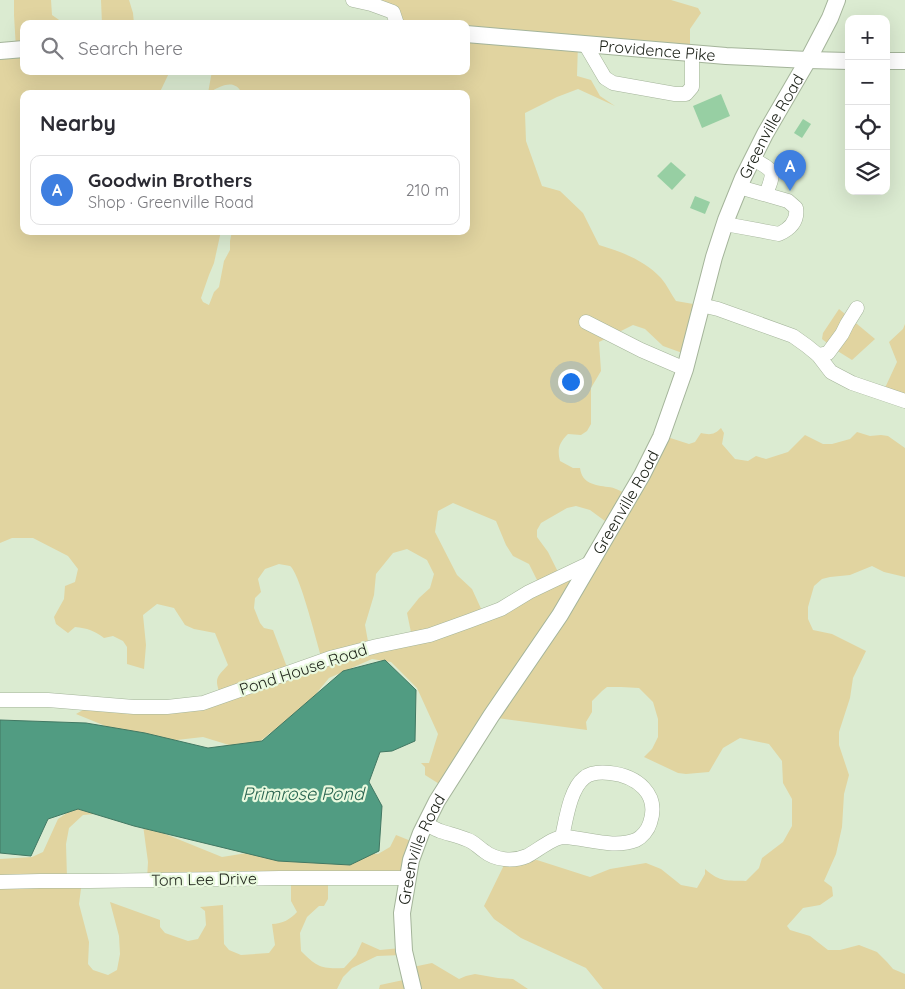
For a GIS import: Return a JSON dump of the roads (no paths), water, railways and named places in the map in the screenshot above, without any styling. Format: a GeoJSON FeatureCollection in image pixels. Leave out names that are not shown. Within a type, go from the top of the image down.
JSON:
{"type":"FeatureCollection","features":[{"type":"Feature","properties":{"kind":"main road","name":"Greenville Road"},"geometry":{"type":"LineString","coordinates":[[414,989],[404,951],[402,913],[411,860],[426,824],[437,801],[491,716],[560,615],[642,476],[661,437],[685,369],[714,257],[739,187],[765,134],[808,60],[830,18],[837,0]]}},
{"type":"Feature","properties":{"kind":"main road","name":"Providence Pike"},"geometry":{"type":"LineString","coordinates":[[470,34],[692,53],[845,61]]}},
{"type":"Feature","properties":{"kind":"main road"},"geometry":{"type":"LineString","coordinates":[[0,51],[20,49]]}},
{"type":"Feature","properties":{"kind":"main road"},"geometry":{"type":"LineString","coordinates":[[890,61],[905,61]]}},
{"type":"Feature","properties":{"kind":"street"},"geometry":{"type":"LineString","coordinates":[[353,0],[393,12],[396,20]]}},
{"type":"Feature","properties":{"kind":"street"},"geometry":{"type":"LineString","coordinates":[[585,44],[605,78],[613,83],[675,94],[686,94],[692,86],[692,53]]}},
{"type":"Feature","properties":{"kind":"street"},"geometry":{"type":"LineString","coordinates":[[752,159],[766,166],[771,171],[773,177],[766,194]]}},
{"type":"Feature","properties":{"kind":"street"},"geometry":{"type":"LineString","coordinates":[[725,224],[779,234],[793,224],[797,215],[796,208],[788,201],[739,187]]}},
{"type":"Feature","properties":{"kind":"street"},"geometry":{"type":"LineString","coordinates":[[701,305],[718,308],[793,336],[818,355],[832,372],[852,383],[905,401]]}},
{"type":"Feature","properties":{"kind":"street"},"geometry":{"type":"LineString","coordinates":[[818,355],[828,353],[857,308]]}},
{"type":"Feature","properties":{"kind":"street"},"geometry":{"type":"LineString","coordinates":[[586,322],[641,350],[685,369]]}},
{"type":"Feature","properties":{"kind":"street","name":"Pond House Road"},"geometry":{"type":"LineString","coordinates":[[0,700],[48,700],[134,707],[167,707],[203,703],[330,658],[430,635],[469,622],[501,609],[529,592],[592,562]]}},
{"type":"Feature","properties":{"kind":"street"},"geometry":{"type":"LineString","coordinates":[[426,824],[440,831],[471,841],[495,858],[508,860],[527,856],[540,847],[562,837],[613,843],[636,840],[648,828],[653,815],[651,800],[646,790],[637,782],[621,775],[592,773],[583,778],[574,791],[562,837]]}},
{"type":"Feature","properties":{"kind":"street","name":"Tom Lee Drive"},"geometry":{"type":"LineString","coordinates":[[0,882],[40,880],[407,878]]}},
{"type":"Feature","properties":{"kind":"water","name":"Primrose Pond"},"geometry":{"type":"Polygon","coordinates":[[[385,660],[416,690],[415,741],[392,751],[380,752],[369,782],[382,806],[379,851],[350,865],[278,861],[134,826],[78,809],[48,819],[31,856],[0,853],[0,720],[86,723],[145,733],[208,748],[262,741],[343,671],[385,660]]]}},
{"type":"Feature","properties":{"kind":"place","name":"Goodwin Brothers"},"geometry":{"type":"Point","coordinates":[790,191]}}]}
